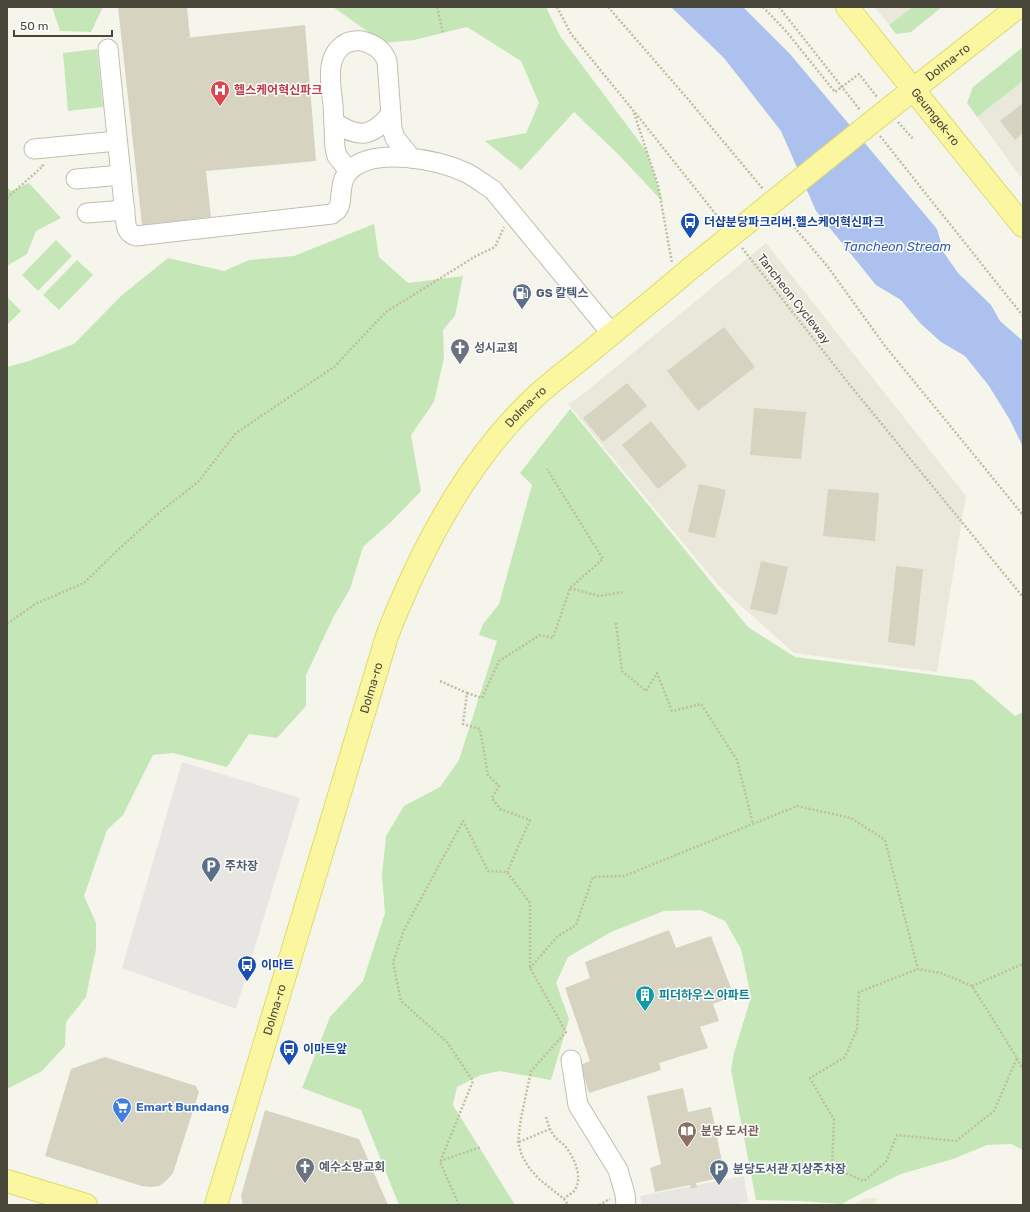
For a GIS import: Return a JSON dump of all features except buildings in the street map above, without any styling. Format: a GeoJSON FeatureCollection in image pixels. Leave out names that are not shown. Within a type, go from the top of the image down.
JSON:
{"type":"FeatureCollection","features":[{"type":"Feature","properties":{"kind":"main road","name":"Geumgok-ro"},"geometry":{"type":"LineString","coordinates":[[847,7],[1023,226]]}},
{"type":"Feature","properties":{"kind":"main road","name":"Dolma-ro"},"geometry":{"type":"LineString","coordinates":[[216,1205],[387,636],[405,593],[440,522],[458,492],[506,427],[534,398],[875,118],[914,90],[1018,7]]}},
{"type":"Feature","properties":{"kind":"main road"},"geometry":{"type":"LineString","coordinates":[[7,1181],[86,1205]]}},
{"type":"Feature","properties":{"kind":"street"},"geometry":{"type":"LineString","coordinates":[[349,171],[337,156],[335,148],[331,72],[335,55],[340,48],[348,42],[357,40],[376,46],[384,54],[387,61],[394,138],[411,158]]}},
{"type":"Feature","properties":{"kind":"street"},"geometry":{"type":"LineString","coordinates":[[108,49],[124,210],[127,230],[131,235],[136,236],[332,214],[337,210],[340,203],[343,182],[349,171],[358,164],[369,159],[384,158],[411,158],[435,162],[466,173],[492,190],[612,334]]}},
{"type":"Feature","properties":{"kind":"street"},"geometry":{"type":"LineString","coordinates":[[334,122],[352,132],[369,132],[375,130],[383,124],[391,114]]}},
{"type":"Feature","properties":{"kind":"street"},"geometry":{"type":"LineString","coordinates":[[34,149],[117,141]]}},
{"type":"Feature","properties":{"kind":"street"},"geometry":{"type":"LineString","coordinates":[[76,179],[121,175]]}},
{"type":"Feature","properties":{"kind":"street"},"geometry":{"type":"LineString","coordinates":[[87,213],[124,210]]}},
{"type":"Feature","properties":{"kind":"street"},"geometry":{"type":"LineString","coordinates":[[571,1060],[578,1105],[602,1150],[618,1170],[625,1194],[620,1201]]}},
{"type":"Feature","properties":{"kind":"path"},"geometry":{"type":"LineString","coordinates":[[436,7],[443,33]]}},
{"type":"Feature","properties":{"kind":"path"},"geometry":{"type":"LineString","coordinates":[[557,7],[571,34],[724,225]]}},
{"type":"Feature","properties":{"kind":"path"},"geometry":{"type":"LineString","coordinates":[[608,7],[768,195]]}},
{"type":"Feature","properties":{"kind":"path"},"geometry":{"type":"LineString","coordinates":[[763,7],[835,92],[859,74],[875,118],[914,140]]}},
{"type":"Feature","properties":{"kind":"path"},"geometry":{"type":"LineString","coordinates":[[779,7],[841,87],[875,118],[1023,316]]}},
{"type":"Feature","properties":{"kind":"path"},"geometry":{"type":"LineString","coordinates":[[633,110],[658,185],[683,275]]}},
{"type":"Feature","properties":{"kind":"path"},"geometry":{"type":"LineString","coordinates":[[7,198],[43,166],[34,149]]}},
{"type":"Feature","properties":{"kind":"path"},"geometry":{"type":"LineString","coordinates":[[7,624],[35,604],[84,583],[161,511],[198,482],[236,433],[334,367],[386,312],[476,256],[495,247],[510,211]]}},
{"type":"Feature","properties":{"kind":"path"},"geometry":{"type":"LineString","coordinates":[[783,213],[828,267],[885,346],[1023,515]]}},
{"type":"Feature","properties":{"kind":"path","name":"Tancheon Cycleway"},"geometry":{"type":"LineString","coordinates":[[738,243],[850,385],[1023,597]]}},
{"type":"Feature","properties":{"kind":"path"},"geometry":{"type":"LineString","coordinates":[[440,680],[467,693],[482,698],[499,661],[540,635],[553,638],[570,588],[603,559],[547,468]]}},
{"type":"Feature","properties":{"kind":"path"},"geometry":{"type":"LineString","coordinates":[[570,588],[599,596],[624,592]]}},
{"type":"Feature","properties":{"kind":"path"},"geometry":{"type":"LineString","coordinates":[[616,623],[622,671],[646,691],[657,673],[672,711],[701,704],[737,760],[753,824]]}},
{"type":"Feature","properties":{"kind":"path"},"geometry":{"type":"LineString","coordinates":[[467,693],[463,724],[480,729],[488,775],[499,786],[492,798],[500,809],[530,820],[507,872]]}},
{"type":"Feature","properties":{"kind":"path"},"geometry":{"type":"LineString","coordinates":[[530,968],[558,936],[576,925],[593,876],[624,876],[797,806],[851,818],[885,840],[918,969]]}},
{"type":"Feature","properties":{"kind":"path"},"geometry":{"type":"LineString","coordinates":[[459,1205],[440,1162],[472,1081],[447,1042],[401,1000],[393,962],[404,930],[463,821],[488,871],[507,872],[530,902],[530,968],[566,1032],[531,1071],[521,1118],[518,1142],[522,1156],[530,1169],[540,1180],[564,1199],[568,1205]]}},
{"type":"Feature","properties":{"kind":"path"},"geometry":{"type":"LineString","coordinates":[[972,986],[1023,964]]}},
{"type":"Feature","properties":{"kind":"path"},"geometry":{"type":"LineString","coordinates":[[1017,1058],[994,1111],[956,1141],[896,1135],[886,1162],[864,1181],[832,1167],[834,1120],[810,1078],[845,1057],[857,1028],[859,992],[918,969],[941,973],[972,986],[1017,1058],[1023,1070]]}},
{"type":"Feature","properties":{"kind":"path"},"geometry":{"type":"LineString","coordinates":[[546,1117],[550,1129],[556,1138],[565,1146],[572,1156],[578,1174],[578,1182],[576,1187],[573,1192],[564,1199]]}},
{"type":"Feature","properties":{"kind":"path"},"geometry":{"type":"LineString","coordinates":[[518,1142],[550,1129]]}},
{"type":"Feature","properties":{"kind":"path"},"geometry":{"type":"LineString","coordinates":[[440,1162],[481,1147]]}},
{"type":"Feature","properties":{"kind":"path"},"geometry":{"type":"LineString","coordinates":[[598,1205],[620,1201]]}},
{"type":"Feature","properties":{"kind":"shaded area"},"geometry":{"type":"Polygon","coordinates":[[[875,7],[913,7],[889,25],[875,7]]]}},
{"type":"Feature","properties":{"kind":"shaded area"},"geometry":{"type":"Polygon","coordinates":[[[1023,81],[1023,180],[977,117],[1023,81]]]}},
{"type":"Feature","properties":{"kind":"shaded area"},"geometry":{"type":"Polygon","coordinates":[[[766,243],[966,496],[937,672],[794,653],[719,586],[568,404],[581,396],[766,243]]]}},
{"type":"Feature","properties":{"kind":"shaded area","name":"주차장"},"geometry":{"type":"Polygon","coordinates":[[[182,762],[300,798],[236,1009],[122,968],[182,762]]]}},
{"type":"Feature","properties":{"kind":"shaded area","name":"분당도서관 지상주차장"},"geometry":{"type":"Polygon","coordinates":[[[744,1176],[748,1202],[735,1205],[642,1205],[640,1196],[744,1176]]]}},
{"type":"Feature","properties":{"kind":"shaded area"},"geometry":{"type":"Polygon","coordinates":[[[866,1198],[877,1198],[875,1205],[853,1205],[866,1198]]]}},
{"type":"Feature","properties":{"kind":"green space"},"geometry":{"type":"Polygon","coordinates":[[[52,7],[103,7],[91,32],[60,31],[52,7]]]}},
{"type":"Feature","properties":{"kind":"green space"},"geometry":{"type":"Polygon","coordinates":[[[333,7],[546,7],[560,36],[647,152],[663,202],[619,155],[574,112],[521,170],[485,141],[526,133],[539,103],[521,61],[467,27],[414,40],[384,43],[333,7]]]}},
{"type":"Feature","properties":{"kind":"green space"},"geometry":{"type":"Polygon","coordinates":[[[913,7],[942,7],[911,32],[896,34],[889,25],[913,7]]]}},
{"type":"Feature","properties":{"kind":"green space"},"geometry":{"type":"Polygon","coordinates":[[[1023,47],[1023,81],[977,117],[967,103],[973,87],[1023,47]]]}},
{"type":"Feature","properties":{"kind":"green space"},"geometry":{"type":"Polygon","coordinates":[[[97,49],[103,107],[68,111],[63,53],[97,49]]]}},
{"type":"Feature","properties":{"kind":"green space"},"geometry":{"type":"Polygon","coordinates":[[[29,183],[61,218],[36,231],[27,254],[7,266],[7,187],[11,191],[29,183]]]}},
{"type":"Feature","properties":{"kind":"green space"},"geometry":{"type":"Polygon","coordinates":[[[374,224],[379,257],[408,283],[463,276],[455,316],[443,330],[444,358],[434,402],[411,435],[421,491],[392,521],[363,547],[350,589],[334,616],[306,675],[306,706],[277,738],[249,734],[227,767],[173,753],[153,755],[123,815],[107,830],[84,896],[96,923],[96,949],[86,997],[66,1022],[65,1046],[42,1071],[7,1089],[7,367],[29,361],[74,344],[121,296],[168,258],[224,271],[249,260],[294,256],[374,224]]]}},
{"type":"Feature","properties":{"kind":"green space"},"geometry":{"type":"Polygon","coordinates":[[[56,240],[72,256],[38,291],[22,275],[56,240]]]}},
{"type":"Feature","properties":{"kind":"green space"},"geometry":{"type":"Polygon","coordinates":[[[77,260],[93,275],[59,310],[43,295],[77,260]]]}},
{"type":"Feature","properties":{"kind":"green space"},"geometry":{"type":"Polygon","coordinates":[[[7,297],[21,311],[7,325],[7,297]]]}},
{"type":"Feature","properties":{"kind":"green space"},"geometry":{"type":"Polygon","coordinates":[[[570,409],[748,627],[795,657],[973,680],[1015,716],[1023,712],[1023,1150],[1011,1144],[987,1145],[953,1159],[901,1174],[842,1204],[756,1200],[731,1070],[734,1053],[751,997],[741,949],[725,921],[701,910],[664,911],[611,932],[568,957],[556,983],[569,1019],[551,1080],[500,1071],[481,1075],[457,1087],[453,1105],[515,1205],[399,1205],[361,1110],[302,1088],[330,1017],[363,981],[385,913],[382,875],[386,836],[404,806],[440,787],[459,760],[497,641],[479,635],[483,624],[499,604],[532,485],[520,473],[570,409]]]}},
{"type":"Feature","properties":{"kind":"water","name":"Tancheon Stream"},"geometry":{"type":"Polygon","coordinates":[[[671,7],[743,7],[790,54],[937,229],[944,253],[958,273],[991,305],[1000,321],[1023,341],[1023,447],[1010,420],[989,386],[965,356],[941,342],[920,323],[901,300],[876,285],[816,211],[781,131],[724,58],[671,7]]]}},
{"type":"Feature","properties":{"kind":"place","name":"헬스케어혁신파크"},"geometry":{"type":"Point","coordinates":[220,107]}},
{"type":"Feature","properties":{"kind":"place","name":"더샵분당파크리버.헬스케어혁신파크"},"geometry":{"type":"Point","coordinates":[690,239]}},
{"type":"Feature","properties":{"kind":"place","name":"GS 칼텍스"},"geometry":{"type":"Point","coordinates":[522,310]}},
{"type":"Feature","properties":{"kind":"place","name":"성시교회"},"geometry":{"type":"Point","coordinates":[460,365]}},
{"type":"Feature","properties":{"kind":"place","name":"주차장"},"geometry":{"type":"Point","coordinates":[211,883]}},
{"type":"Feature","properties":{"kind":"place","name":"이마트"},"geometry":{"type":"Point","coordinates":[247,982]}},
{"type":"Feature","properties":{"kind":"place","name":"피더하우스 아파트"},"geometry":{"type":"Point","coordinates":[645,1012]}},
{"type":"Feature","properties":{"kind":"place","name":"이마트앞"},"geometry":{"type":"Point","coordinates":[289,1066]}},
{"type":"Feature","properties":{"kind":"place","name":"Emart Bundang"},"geometry":{"type":"Point","coordinates":[122,1124]}},
{"type":"Feature","properties":{"kind":"place","name":"분당 도서관"},"geometry":{"type":"Point","coordinates":[687,1148]}},
{"type":"Feature","properties":{"kind":"place","name":"예수소망교회"},"geometry":{"type":"Point","coordinates":[305,1184]}},
{"type":"Feature","properties":{"kind":"place","name":"분당도서관 지상주차장"},"geometry":{"type":"Point","coordinates":[719,1186]}}]}
